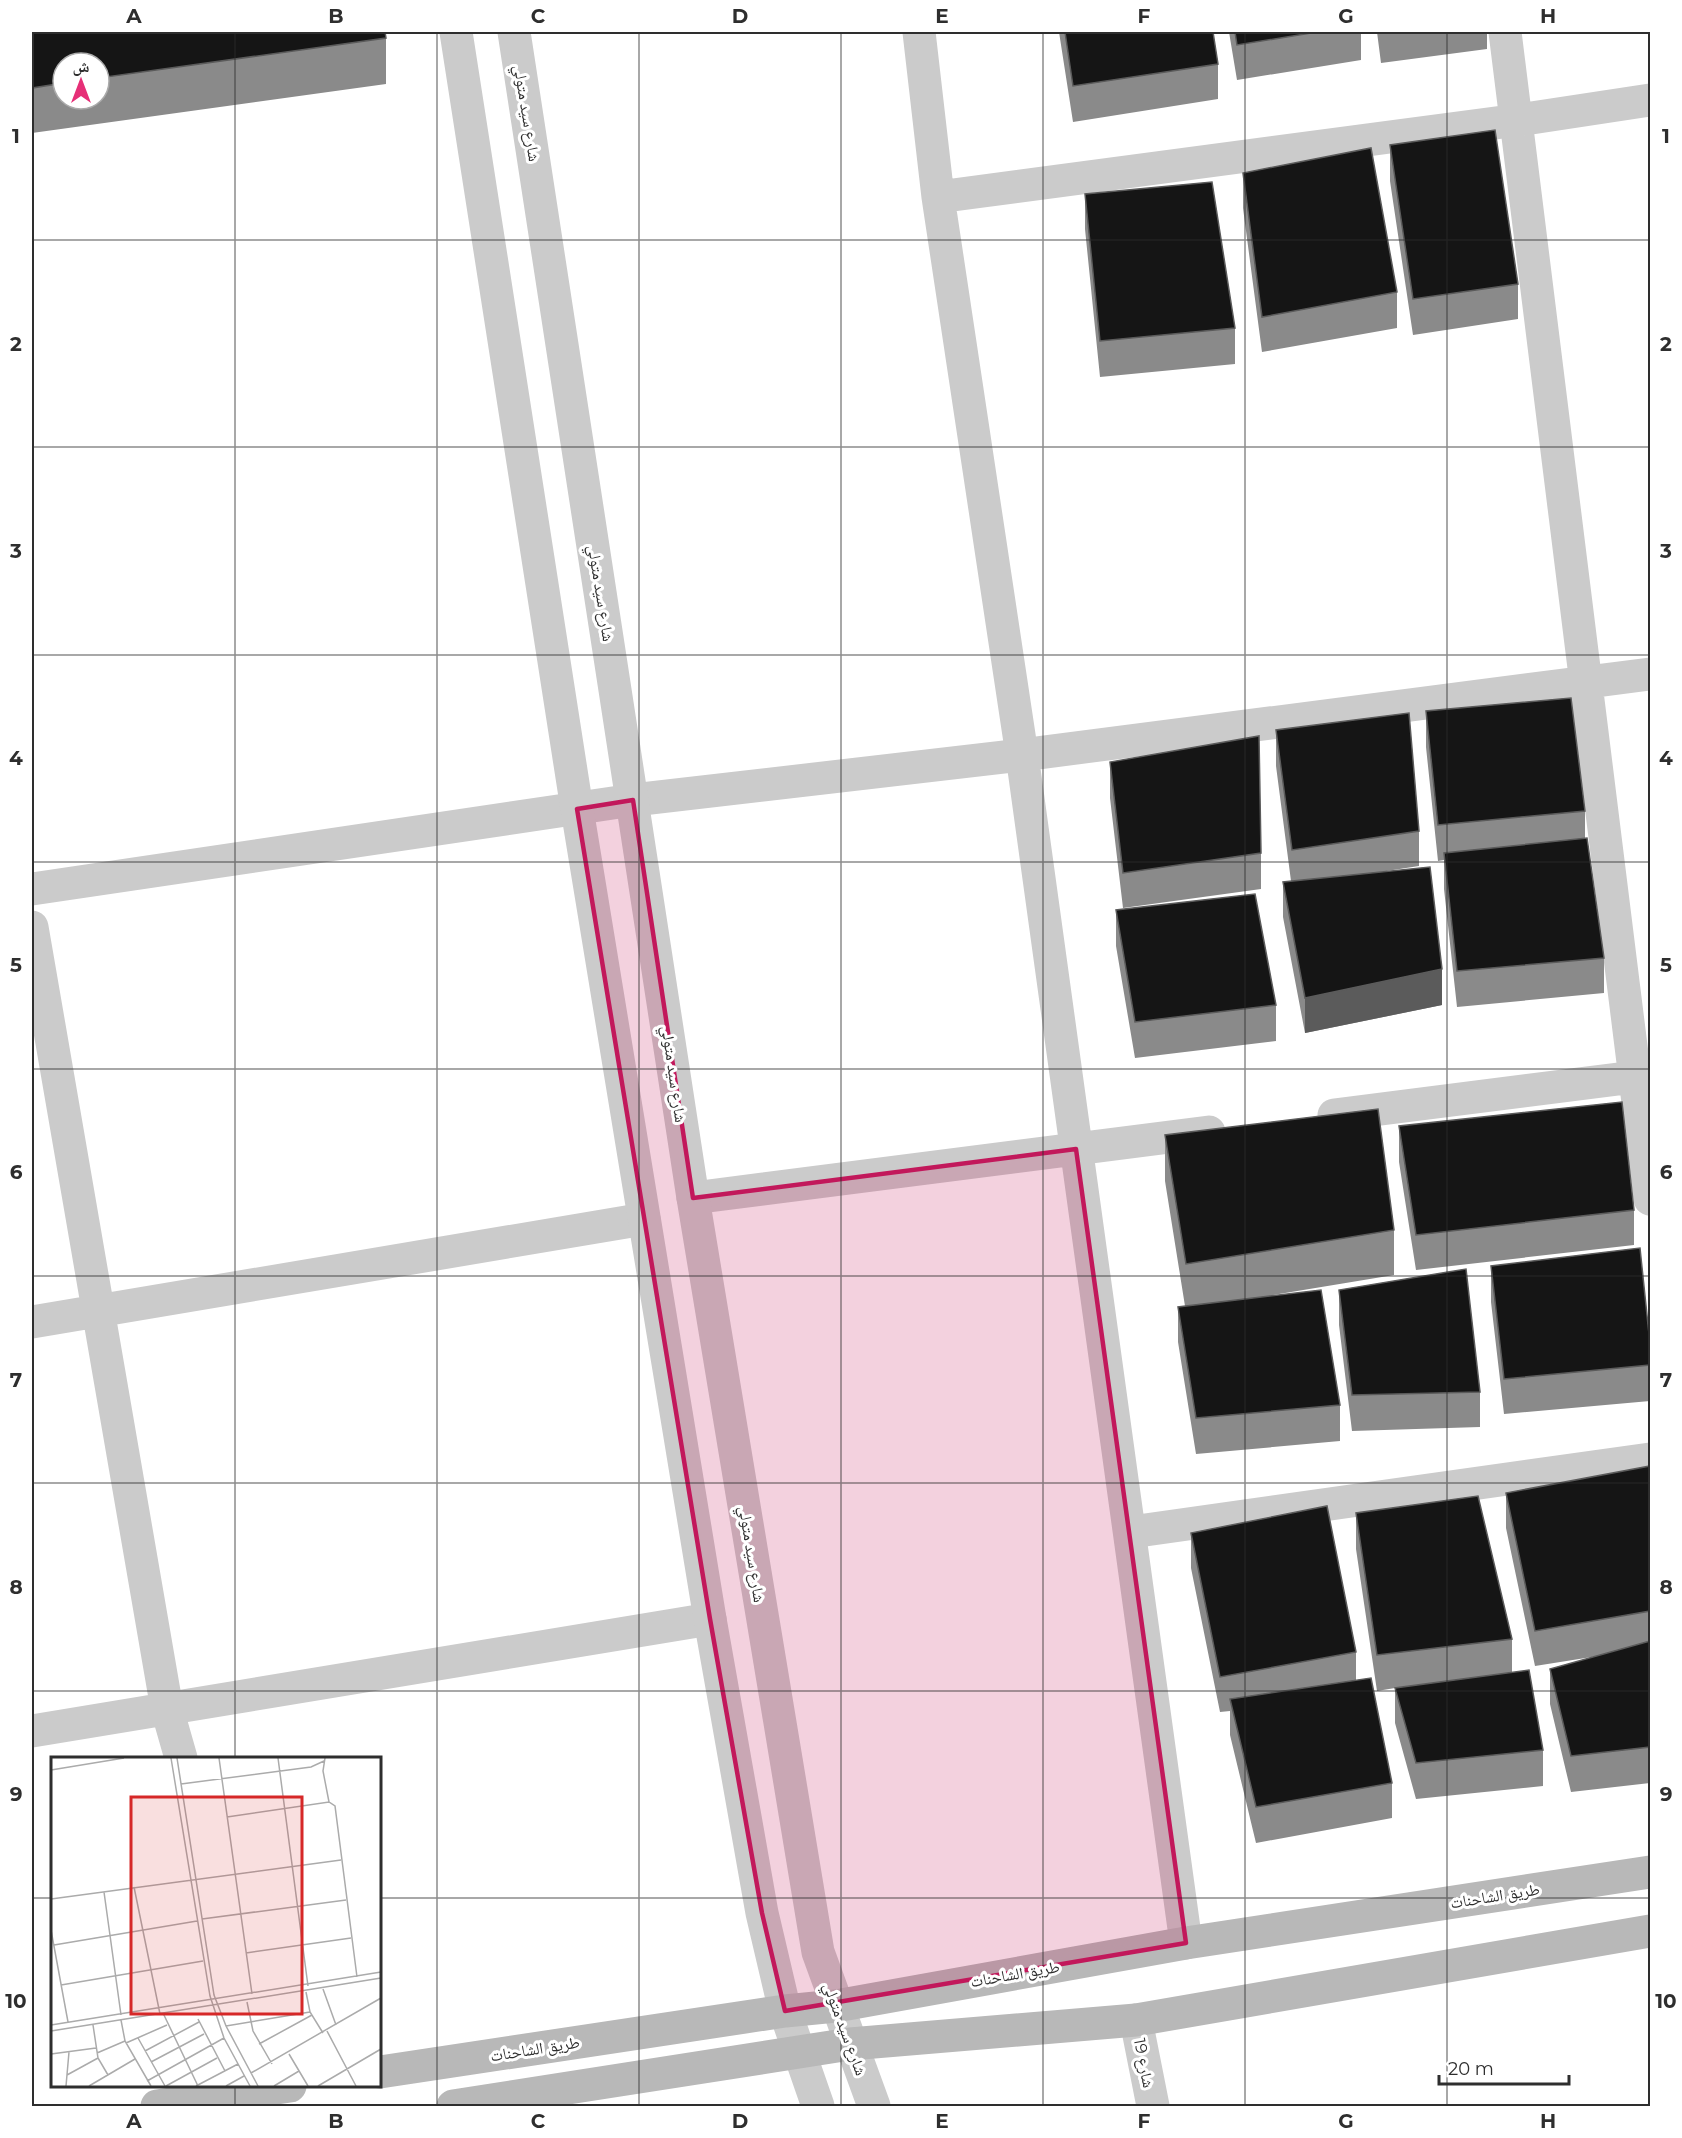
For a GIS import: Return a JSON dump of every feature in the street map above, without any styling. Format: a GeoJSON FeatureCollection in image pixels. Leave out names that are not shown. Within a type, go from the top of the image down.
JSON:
{"type":"FeatureCollection","features":[{"type":"Feature","properties":{"kind":"main road","name":"طريق الشاحنات"},"geometry":{"type":"LineString","coordinates":[[381,2072],[785,2011],[836,2006],[1186,1943],[1650,1872]]}},
{"type":"Feature","properties":{"kind":"main road"},"geometry":{"type":"LineString","coordinates":[[453,2106],[850,2044],[1136,2020],[1650,1931]]}},
{"type":"Feature","properties":{"kind":"main road"},"geometry":{"type":"LineString","coordinates":[[156,2106],[277,2091]]}},
{"type":"Feature","properties":{"kind":"street"},"geometry":{"type":"LineString","coordinates":[[456,32],[577,809],[710,1619],[762,1913],[785,2011],[818,2106]]}},
{"type":"Feature","properties":{"kind":"street","name":"شارع سيد متولي"},"geometry":{"type":"LineString","coordinates":[[514,32],[693,1197],[818,1952],[874,2106]]}},
{"type":"Feature","properties":{"kind":"street"},"geometry":{"type":"LineString","coordinates":[[920,32],[938,197],[1022,755],[1186,1943]]}},
{"type":"Feature","properties":{"kind":"street"},"geometry":{"type":"LineString","coordinates":[[1505,32],[1518,120],[1587,683],[1643,1076],[1650,1199]]}},
{"type":"Feature","properties":{"kind":"street"},"geometry":{"type":"LineString","coordinates":[[938,197],[1518,120],[1650,100]]}},
{"type":"Feature","properties":{"kind":"street"},"geometry":{"type":"LineString","coordinates":[[32,889],[633,800],[1022,755],[1650,674]]}},
{"type":"Feature","properties":{"kind":"street"},"geometry":{"type":"LineString","coordinates":[[32,927],[167,1709],[181,1757]]}},
{"type":"Feature","properties":{"kind":"street"},"geometry":{"type":"LineString","coordinates":[[1310,1119],[1643,1076]]}},
{"type":"Feature","properties":{"kind":"street"},"geometry":{"type":"LineString","coordinates":[[693,1197],[1239,1128]]}},
{"type":"Feature","properties":{"kind":"street"},"geometry":{"type":"LineString","coordinates":[[32,1322],[644,1219]]}},
{"type":"Feature","properties":{"kind":"street"},"geometry":{"type":"LineString","coordinates":[[1131,1532],[1650,1460]]}},
{"type":"Feature","properties":{"kind":"street"},"geometry":{"type":"LineString","coordinates":[[32,1731],[710,1619]]}},
{"type":"Feature","properties":{"kind":"street","name":"شارع 19"},"geometry":{"type":"LineString","coordinates":[[1136,2020],[1152,2106]]}},
{"type":"Feature","properties":{"kind":"highlighted area"},"geometry":{"type":"Polygon","coordinates":[[[633,800],[693,1198],[1076,1149],[1186,1943],[785,2011],[762,1913],[710,1619],[577,809],[633,800]]]}},
{"type":"Feature","properties":{"kind":"building"},"geometry":{"type":"Polygon","coordinates":[[[32,32],[385,32],[386,38],[111,76],[111,51],[51,51],[51,85],[32,88],[32,32]]]}},
{"type":"Feature","properties":{"kind":"building"},"geometry":{"type":"Polygon","coordinates":[[[1065,32],[1213,32],[1218,64],[1073,86],[1065,32]]]}},
{"type":"Feature","properties":{"kind":"building"},"geometry":{"type":"Polygon","coordinates":[[[1235,32],[1317,32],[1237,45],[1235,32]]]}},
{"type":"Feature","properties":{"kind":"building"},"geometry":{"type":"Polygon","coordinates":[[[1495,130],[1518,284],[1413,299],[1390,145],[1495,130]]]}},
{"type":"Feature","properties":{"kind":"building"},"geometry":{"type":"Polygon","coordinates":[[[1371,148],[1397,292],[1262,317],[1243,173],[1371,148]]]}},
{"type":"Feature","properties":{"kind":"building"},"geometry":{"type":"Polygon","coordinates":[[[1212,182],[1235,328],[1100,341],[1085,194],[1212,182]]]}},
{"type":"Feature","properties":{"kind":"building"},"geometry":{"type":"Polygon","coordinates":[[[1571,698],[1585,811],[1438,825],[1426,711],[1571,698]]]}},
{"type":"Feature","properties":{"kind":"building"},"geometry":{"type":"Polygon","coordinates":[[[1409,713],[1419,831],[1292,850],[1276,730],[1409,713]]]}},
{"type":"Feature","properties":{"kind":"building"},"geometry":{"type":"Polygon","coordinates":[[[1259,736],[1261,853],[1123,873],[1110,762],[1259,736]]]}},
{"type":"Feature","properties":{"kind":"building"},"geometry":{"type":"Polygon","coordinates":[[[1587,838],[1604,958],[1457,971],[1444,853],[1587,838]]]}},
{"type":"Feature","properties":{"kind":"building"},"geometry":{"type":"Polygon","coordinates":[[[1430,867],[1442,969],[1305,998],[1283,882],[1430,867]]]}},
{"type":"Feature","properties":{"kind":"building"},"geometry":{"type":"Polygon","coordinates":[[[1255,894],[1276,1005],[1135,1022],[1116,910],[1255,894]]]}},
{"type":"Feature","properties":{"kind":"building"},"geometry":{"type":"Polygon","coordinates":[[[1622,1102],[1634,1210],[1416,1235],[1399,1126],[1622,1102]]]}},
{"type":"Feature","properties":{"kind":"building"},"geometry":{"type":"Polygon","coordinates":[[[1378,1109],[1394,1230],[1186,1264],[1165,1135],[1378,1109]]]}},
{"type":"Feature","properties":{"kind":"building"},"geometry":{"type":"Polygon","coordinates":[[[1640,1248],[1650,1365],[1504,1379],[1491,1266],[1640,1248]]]}},
{"type":"Feature","properties":{"kind":"building"},"geometry":{"type":"Polygon","coordinates":[[[1466,1269],[1480,1392],[1352,1395],[1339,1290],[1466,1269]]]}},
{"type":"Feature","properties":{"kind":"building"},"geometry":{"type":"Polygon","coordinates":[[[1321,1290],[1340,1405],[1196,1418],[1178,1307],[1321,1290]]]}},
{"type":"Feature","properties":{"kind":"building"},"geometry":{"type":"Polygon","coordinates":[[[1650,1466],[1650,1611],[1535,1631],[1506,1493],[1650,1466]]]}},
{"type":"Feature","properties":{"kind":"building"},"geometry":{"type":"Polygon","coordinates":[[[1478,1496],[1512,1639],[1377,1655],[1356,1513],[1478,1496]]]}},
{"type":"Feature","properties":{"kind":"building"},"geometry":{"type":"Polygon","coordinates":[[[1327,1506],[1356,1652],[1220,1677],[1191,1533],[1327,1506]]]}},
{"type":"Feature","properties":{"kind":"building"},"geometry":{"type":"Polygon","coordinates":[[[1650,1641],[1650,1747],[1571,1756],[1550,1669],[1650,1641]]]}},
{"type":"Feature","properties":{"kind":"building"},"geometry":{"type":"Polygon","coordinates":[[[1529,1670],[1543,1750],[1416,1763],[1395,1688],[1529,1670]]]}},
{"type":"Feature","properties":{"kind":"building"},"geometry":{"type":"Polygon","coordinates":[[[1371,1678],[1392,1783],[1256,1807],[1230,1699],[1371,1678]]]}}]}
